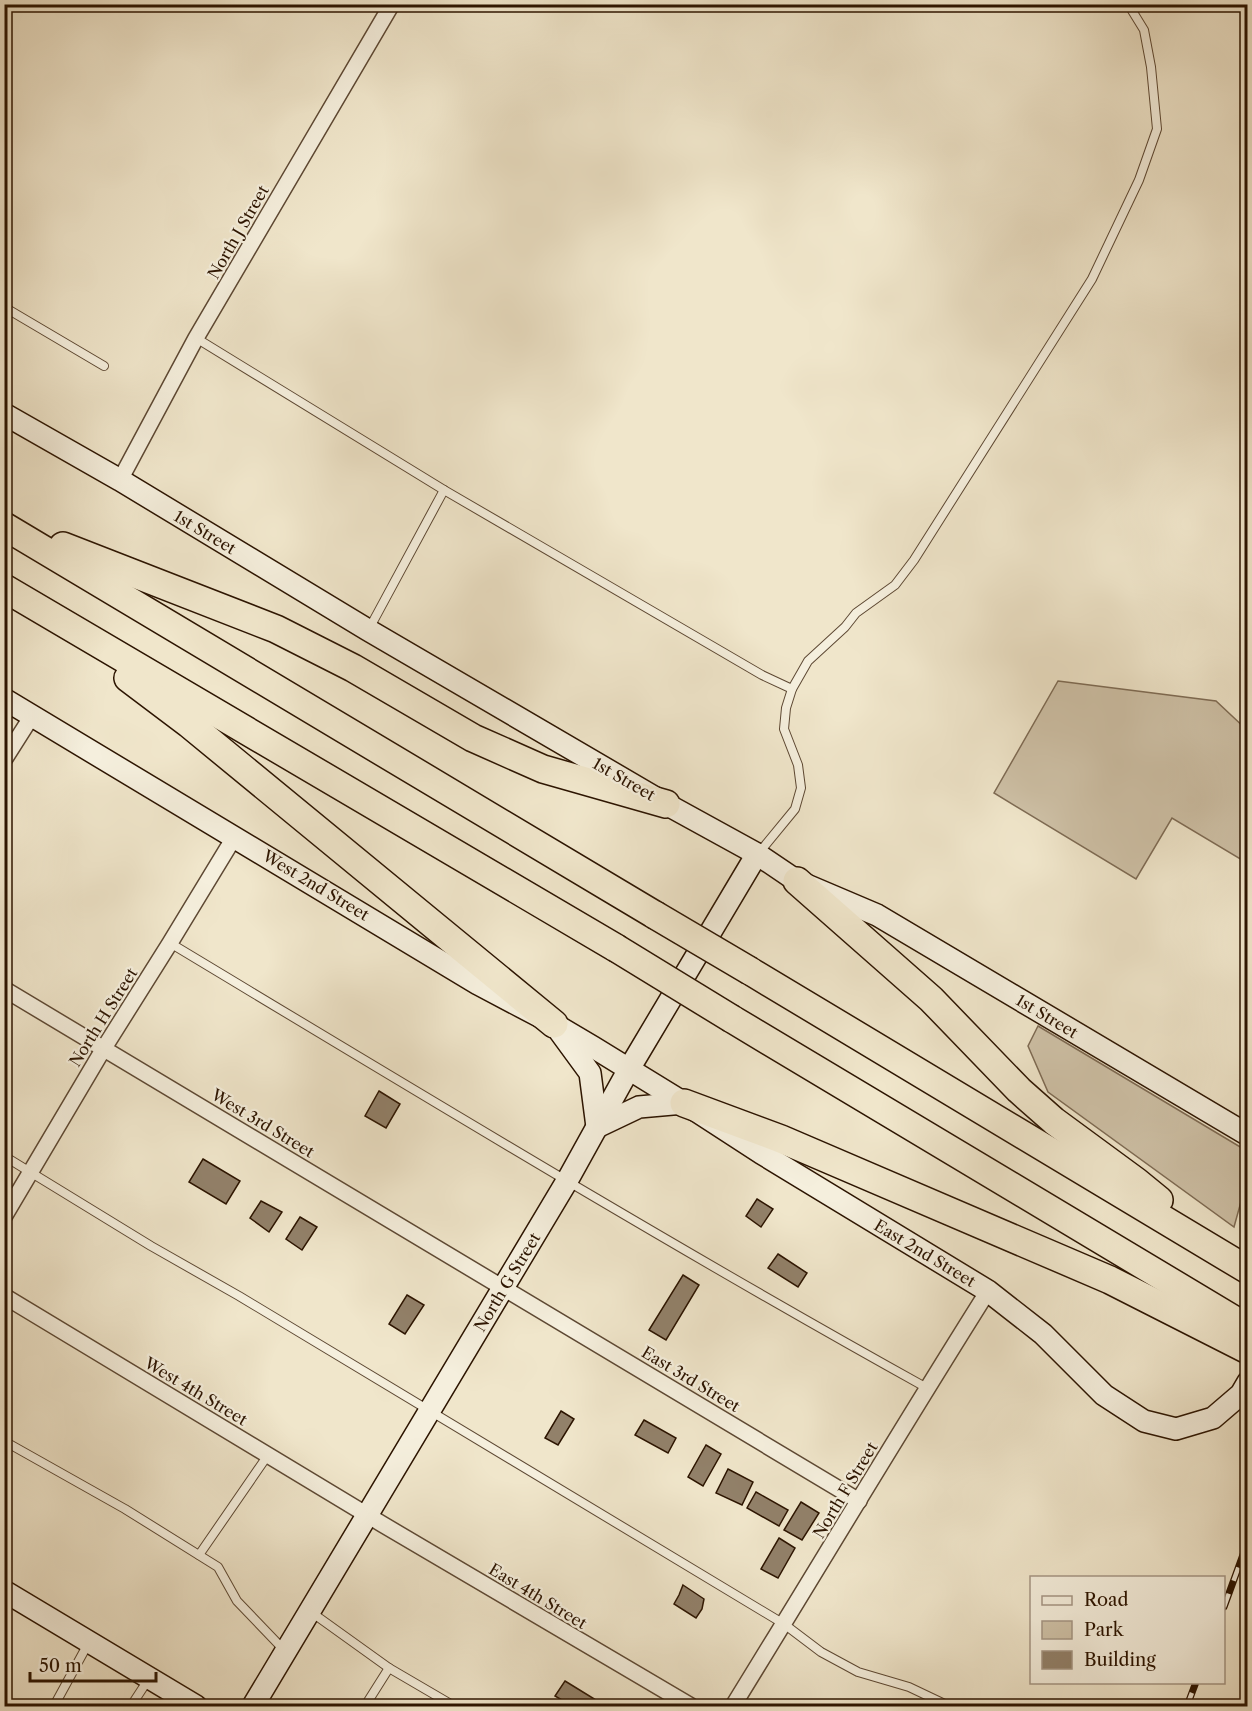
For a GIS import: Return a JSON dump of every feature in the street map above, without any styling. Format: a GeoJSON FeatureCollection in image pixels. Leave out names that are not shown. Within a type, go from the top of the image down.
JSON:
{"type":"FeatureCollection","features":[{"type":"Feature","properties":{"kind":"highway"},"geometry":{"type":"LineString","coordinates":[[4,524],[276,629],[353,669],[473,738],[543,769],[666,804]]}},
{"type":"Feature","properties":{"kind":"highway"},"geometry":{"type":"LineString","coordinates":[[4,524],[1237,1263]]}},
{"type":"Feature","properties":{"kind":"highway"},"geometry":{"type":"LineString","coordinates":[[10,592],[616,948],[1241,1335]]}},
{"type":"Feature","properties":{"kind":"highway"},"geometry":{"type":"LineString","coordinates":[[10,592],[189,724],[554,1024]]}},
{"type":"Feature","properties":{"kind":"highway"},"geometry":{"type":"LineString","coordinates":[[797,881],[931,999],[1028,1098],[1054,1121],[1137,1182],[1237,1263]]}},
{"type":"Feature","properties":{"kind":"highway"},"geometry":{"type":"LineString","coordinates":[[684,1102],[781,1140],[1241,1335]]}},
{"type":"Feature","properties":{"kind":"street","name":"North J Street"},"geometry":{"type":"LineString","coordinates":[[120,480],[196,338],[392,4]]}},
{"type":"Feature","properties":{"kind":"street","name":"1st Street"},"geometry":{"type":"LineString","coordinates":[[4,414],[120,480],[368,630],[666,804],[757,854],[797,881],[877,915],[1248,1135]]}},
{"type":"Feature","properties":{"kind":"street","name":"West 2nd Street"},"geometry":{"type":"LineString","coordinates":[[4,699],[478,984],[554,1024],[629,1069]]}},
{"type":"Feature","properties":{"kind":"street"},"geometry":{"type":"LineString","coordinates":[[4,760],[32,716]]}},
{"type":"Feature","properties":{"kind":"street","name":"North H Street"},"geometry":{"type":"LineString","coordinates":[[4,1217],[104,1048],[235,836]]}},
{"type":"Feature","properties":{"kind":"street","name":"North G Street"},"geometry":{"type":"LineString","coordinates":[[253,1707],[567,1181],[629,1069],[757,854]]}},
{"type":"Feature","properties":{"kind":"street","name":"West 3rd Street"},"geometry":{"type":"LineString","coordinates":[[4,989],[503,1288]]}},
{"type":"Feature","properties":{"kind":"street"},"geometry":{"type":"LineString","coordinates":[[554,1024],[590,1073],[597,1127],[639,1107],[684,1102]]}},
{"type":"Feature","properties":{"kind":"street","name":"East 2nd Street"},"geometry":{"type":"LineString","coordinates":[[629,1069],[988,1292],[1043,1334],[1104,1395],[1144,1421],[1176,1429],[1213,1418],[1241,1394],[1248,1382]]}},
{"type":"Feature","properties":{"kind":"street","name":"East 3rd Street"},"geometry":{"type":"LineString","coordinates":[[503,1288],[860,1501]]}},
{"type":"Feature","properties":{"kind":"street","name":"North F Street"},"geometry":{"type":"LineString","coordinates":[[733,1707],[988,1292]]}},
{"type":"Feature","properties":{"kind":"street","name":"West 4th Street"},"geometry":{"type":"LineString","coordinates":[[4,1296],[368,1515]]}},
{"type":"Feature","properties":{"kind":"street","name":"East 4th Street"},"geometry":{"type":"LineString","coordinates":[[368,1515],[691,1707]]}},
{"type":"Feature","properties":{"kind":"street"},"geometry":{"type":"LineString","coordinates":[[4,1591],[196,1707]]}},
{"type":"Feature","properties":{"kind":"lane"},"geometry":{"type":"LineString","coordinates":[[757,854],[795,809],[801,788],[798,765],[784,729],[786,708],[792,689],[808,661],[845,627],[856,613],[895,585],[914,560],[1092,279],[1139,180],[1157,129],[1151,67],[1144,30],[1128,4]]}},
{"type":"Feature","properties":{"kind":"lane"},"geometry":{"type":"LineString","coordinates":[[4,307],[104,366]]}},
{"type":"Feature","properties":{"kind":"lane"},"geometry":{"type":"LineString","coordinates":[[196,338],[444,490],[762,675],[792,689]]}},
{"type":"Feature","properties":{"kind":"lane"},"geometry":{"type":"LineString","coordinates":[[368,630],[444,490]]}},
{"type":"Feature","properties":{"kind":"lane"},"geometry":{"type":"LineString","coordinates":[[170,944],[567,1181],[927,1388]]}},
{"type":"Feature","properties":{"kind":"lane"},"geometry":{"type":"LineString","coordinates":[[4,1156],[784,1624],[821,1652],[858,1672],[909,1687],[949,1707]]}},
{"type":"Feature","properties":{"kind":"lane"},"geometry":{"type":"LineString","coordinates":[[4,1441],[125,1509],[218,1567],[237,1601],[286,1652]]}},
{"type":"Feature","properties":{"kind":"lane"},"geometry":{"type":"LineString","coordinates":[[200,1555],[268,1455]]}},
{"type":"Feature","properties":{"kind":"lane"},"geometry":{"type":"LineString","coordinates":[[310,1611],[389,1668],[454,1707]]}},
{"type":"Feature","properties":{"kind":"lane"},"geometry":{"type":"LineString","coordinates":[[54,1707],[89,1642]]}},
{"type":"Feature","properties":{"kind":"lane"},"geometry":{"type":"LineString","coordinates":[[364,1707],[389,1668]]}},
{"type":"Feature","properties":{"kind":"lane"},"geometry":{"type":"LineString","coordinates":[[131,1707],[149,1678]]}},
{"type":"Feature","properties":{"kind":"green space"},"geometry":{"type":"Polygon","coordinates":[[[1058,681],[1216,701],[1247,730],[1247,863],[1172,818],[1136,879],[994,793],[1058,681]]]}},
{"type":"Feature","properties":{"kind":"green space"},"geometry":{"type":"Polygon","coordinates":[[[1038,1026],[1247,1151],[1247,1180],[1234,1227],[1048,1092],[1028,1046],[1038,1026]]]}},
{"type":"Feature","properties":{"kind":"building"},"geometry":{"type":"Polygon","coordinates":[[[379,1091],[400,1104],[386,1128],[365,1116],[379,1091]]]}},
{"type":"Feature","properties":{"kind":"building"},"geometry":{"type":"Polygon","coordinates":[[[203,1159],[240,1181],[226,1204],[189,1182],[203,1159]]]}},
{"type":"Feature","properties":{"kind":"building"},"geometry":{"type":"Polygon","coordinates":[[[757,1199],[773,1209],[761,1227],[746,1216],[757,1199]]]}},
{"type":"Feature","properties":{"kind":"building"},"geometry":{"type":"Polygon","coordinates":[[[261,1201],[282,1212],[269,1232],[250,1218],[261,1201]]]}},
{"type":"Feature","properties":{"kind":"building"},"geometry":{"type":"Polygon","coordinates":[[[300,1217],[317,1227],[302,1250],[286,1239],[300,1217]]]}},
{"type":"Feature","properties":{"kind":"building"},"geometry":{"type":"Polygon","coordinates":[[[778,1254],[807,1273],[798,1287],[768,1268],[778,1254]]]}},
{"type":"Feature","properties":{"kind":"building"},"geometry":{"type":"Polygon","coordinates":[[[683,1275],[699,1285],[666,1340],[649,1330],[683,1275]]]}},
{"type":"Feature","properties":{"kind":"building"},"geometry":{"type":"Polygon","coordinates":[[[407,1295],[424,1305],[405,1334],[389,1324],[407,1295]]]}},
{"type":"Feature","properties":{"kind":"building"},"geometry":{"type":"Polygon","coordinates":[[[561,1411],[574,1419],[558,1445],[545,1438],[561,1411]]]}},
{"type":"Feature","properties":{"kind":"building"},"geometry":{"type":"Polygon","coordinates":[[[644,1420],[676,1438],[668,1453],[635,1435],[644,1420]]]}},
{"type":"Feature","properties":{"kind":"building"},"geometry":{"type":"Polygon","coordinates":[[[706,1445],[721,1454],[703,1486],[688,1477],[706,1445]]]}},
{"type":"Feature","properties":{"kind":"building"},"geometry":{"type":"Polygon","coordinates":[[[728,1469],[753,1482],[742,1505],[716,1493],[728,1469]]]}},
{"type":"Feature","properties":{"kind":"building"},"geometry":{"type":"Polygon","coordinates":[[[756,1492],[788,1510],[779,1526],[747,1508],[756,1492]]]}},
{"type":"Feature","properties":{"kind":"building"},"geometry":{"type":"Polygon","coordinates":[[[801,1502],[819,1513],[802,1540],[784,1530],[801,1502]]]}},
{"type":"Feature","properties":{"kind":"building"},"geometry":{"type":"Polygon","coordinates":[[[779,1538],[795,1548],[778,1578],[761,1569],[779,1538]]]}},
{"type":"Feature","properties":{"kind":"building"},"geometry":{"type":"Polygon","coordinates":[[[683,1585],[704,1599],[702,1609],[696,1618],[674,1604],[683,1585]]]}},
{"type":"Feature","properties":{"kind":"building"},"geometry":{"type":"Polygon","coordinates":[[[565,1681],[596,1700],[592,1706],[572,1706],[555,1696],[565,1681]]]}},
{"type":"Feature","properties":{"kind":"railway"},"geometry":{"type":"LineString","coordinates":[[1225,1604],[1248,1541]]}},
{"type":"Feature","properties":{"kind":"railway"},"geometry":{"type":"LineString","coordinates":[[1187,1706],[1195,1684]]}}]}
